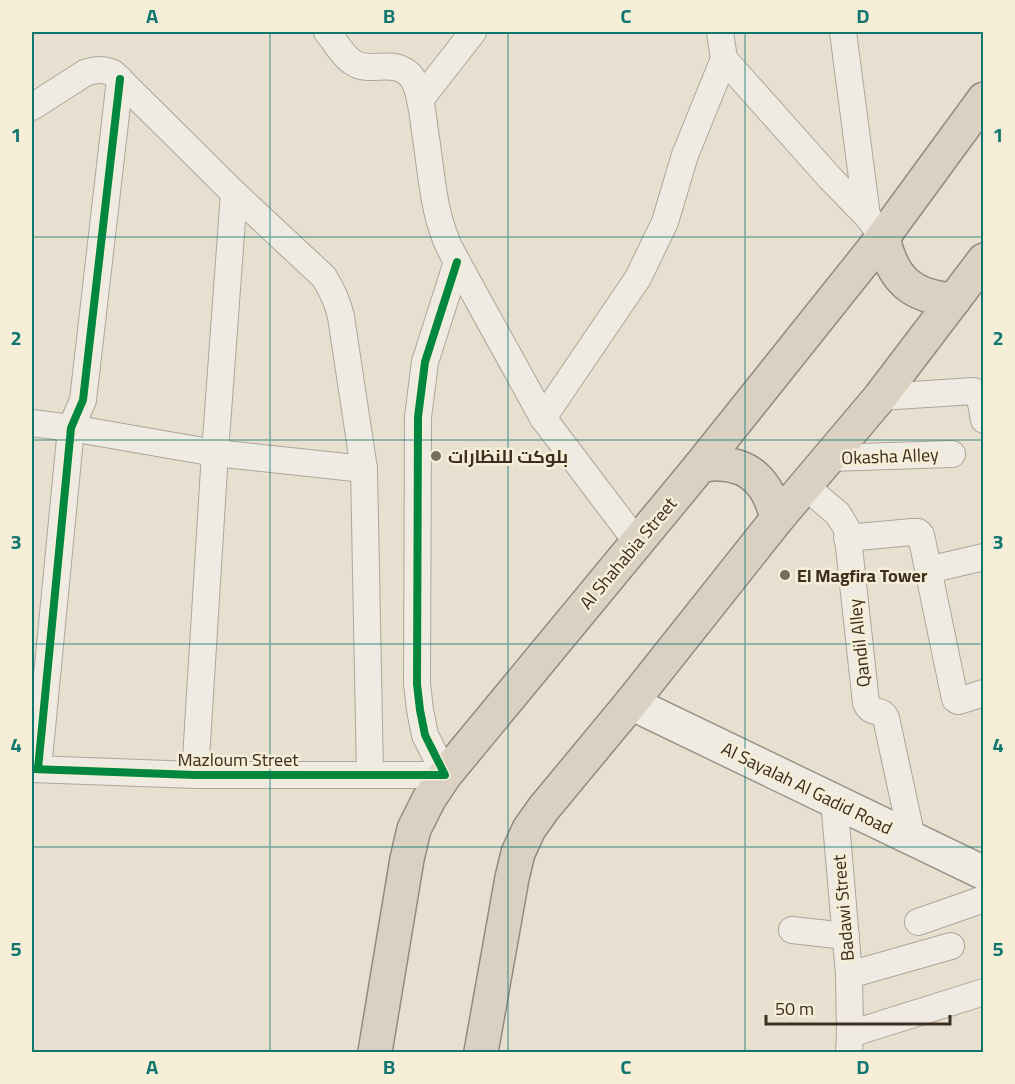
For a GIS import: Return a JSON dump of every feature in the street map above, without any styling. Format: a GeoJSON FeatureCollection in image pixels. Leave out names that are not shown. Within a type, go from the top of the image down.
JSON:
{"type":"FeatureCollection","features":[{"type":"Feature","properties":{"kind":"highway","name":"Al Shahabia Street"},"geometry":{"type":"LineString","coordinates":[[375,1053],[407,859],[414,830],[429,799],[445,775],[701,465],[875,227],[984,99]]}},
{"type":"Feature","properties":{"kind":"highway"},"geometry":{"type":"LineString","coordinates":[[875,227],[894,270],[906,283],[920,293],[937,299],[954,300]]}},
{"type":"Feature","properties":{"kind":"highway"},"geometry":{"type":"LineString","coordinates":[[481,1053],[512,878],[518,853],[529,829],[777,519],[880,397],[984,260]]}},
{"type":"Feature","properties":{"kind":"highway"},"geometry":{"type":"LineString","coordinates":[[701,465],[738,466],[753,475],[765,487],[773,502],[777,519]]}},
{"type":"Feature","properties":{"kind":"street"},"geometry":{"type":"LineString","coordinates":[[327,32],[354,63],[400,68],[414,80],[420,100],[437,211],[444,237],[456,262],[543,418],[637,542]]}},
{"type":"Feature","properties":{"kind":"street"},"geometry":{"type":"LineString","coordinates":[[420,100],[473,32]]}},
{"type":"Feature","properties":{"kind":"street"},"geometry":{"type":"LineString","coordinates":[[543,418],[638,278],[665,222],[685,155],[724,59],[720,32]]}},
{"type":"Feature","properties":{"kind":"street"},"geometry":{"type":"LineString","coordinates":[[843,32],[875,227]]}},
{"type":"Feature","properties":{"kind":"street"},"geometry":{"type":"LineString","coordinates":[[724,59],[875,227]]}},
{"type":"Feature","properties":{"kind":"street"},"geometry":{"type":"LineString","coordinates":[[32,107],[86,72],[104,70],[113,73],[234,193],[308,260],[324,277],[334,293],[341,317],[364,469],[370,775]]}},
{"type":"Feature","properties":{"kind":"street"},"geometry":{"type":"LineString","coordinates":[[35,769],[71,428],[83,400],[120,80]]}},
{"type":"Feature","properties":{"kind":"street"},"geometry":{"type":"LineString","coordinates":[[195,774],[234,193]]}},
{"type":"Feature","properties":{"kind":"street"},"geometry":{"type":"LineString","coordinates":[[445,775],[425,735],[417,684],[418,417],[424,362],[456,262]]}},
{"type":"Feature","properties":{"kind":"street"},"geometry":{"type":"LineString","coordinates":[[880,397],[974,391],[978,394],[984,420]]}},
{"type":"Feature","properties":{"kind":"street"},"geometry":{"type":"LineString","coordinates":[[32,423],[215,453],[364,469]]}},
{"type":"Feature","properties":{"kind":"street","name":"Okasha Alley"},"geometry":{"type":"LineString","coordinates":[[829,458],[952,454]]}},
{"type":"Feature","properties":{"kind":"street","name":"Qandil Alley"},"geometry":{"type":"LineString","coordinates":[[805,486],[838,514],[847,529],[866,703],[873,712],[880,711],[886,718],[912,838]]}},
{"type":"Feature","properties":{"kind":"street"},"geometry":{"type":"LineString","coordinates":[[847,538],[918,532],[921,535],[955,699],[958,701],[983,695]]}},
{"type":"Feature","properties":{"kind":"street"},"geometry":{"type":"LineString","coordinates":[[928,570],[984,557]]}},
{"type":"Feature","properties":{"kind":"street","name":"Al Sayalah Al Gadid Road"},"geometry":{"type":"LineString","coordinates":[[631,703],[912,838],[981,884]]}},
{"type":"Feature","properties":{"kind":"street","name":"Mazloum Street"},"geometry":{"type":"LineString","coordinates":[[35,769],[195,774],[445,775]]}},
{"type":"Feature","properties":{"kind":"street","name":"Badawi Street"},"geometry":{"type":"LineString","coordinates":[[834,800],[849,975],[850,1043]]}},
{"type":"Feature","properties":{"kind":"street"},"geometry":{"type":"LineString","coordinates":[[918,922],[981,900],[981,884]]}},
{"type":"Feature","properties":{"kind":"street"},"geometry":{"type":"LineString","coordinates":[[792,930],[846,936]]}},
{"type":"Feature","properties":{"kind":"street"},"geometry":{"type":"LineString","coordinates":[[849,975],[951,945]]}},
{"type":"Feature","properties":{"kind":"street"},"geometry":{"type":"LineString","coordinates":[[850,1043],[984,992]]}},
{"type":"Feature","properties":{"kind":"cycle path"},"geometry":{"type":"LineString","coordinates":[[38,769],[71,428],[83,400],[120,79]]}},
{"type":"Feature","properties":{"kind":"cycle path"},"geometry":{"type":"LineString","coordinates":[[32,769],[195,775],[445,775],[425,735],[417,684],[418,417],[425,362],[457,262]]}},
{"type":"Feature","properties":{"kind":"place","name":"بلوكت للنظارات"},"geometry":{"type":"Point","coordinates":[436,456]}},
{"type":"Feature","properties":{"kind":"place","name":"El Magfira Tower"},"geometry":{"type":"Point","coordinates":[785,575]}}]}
